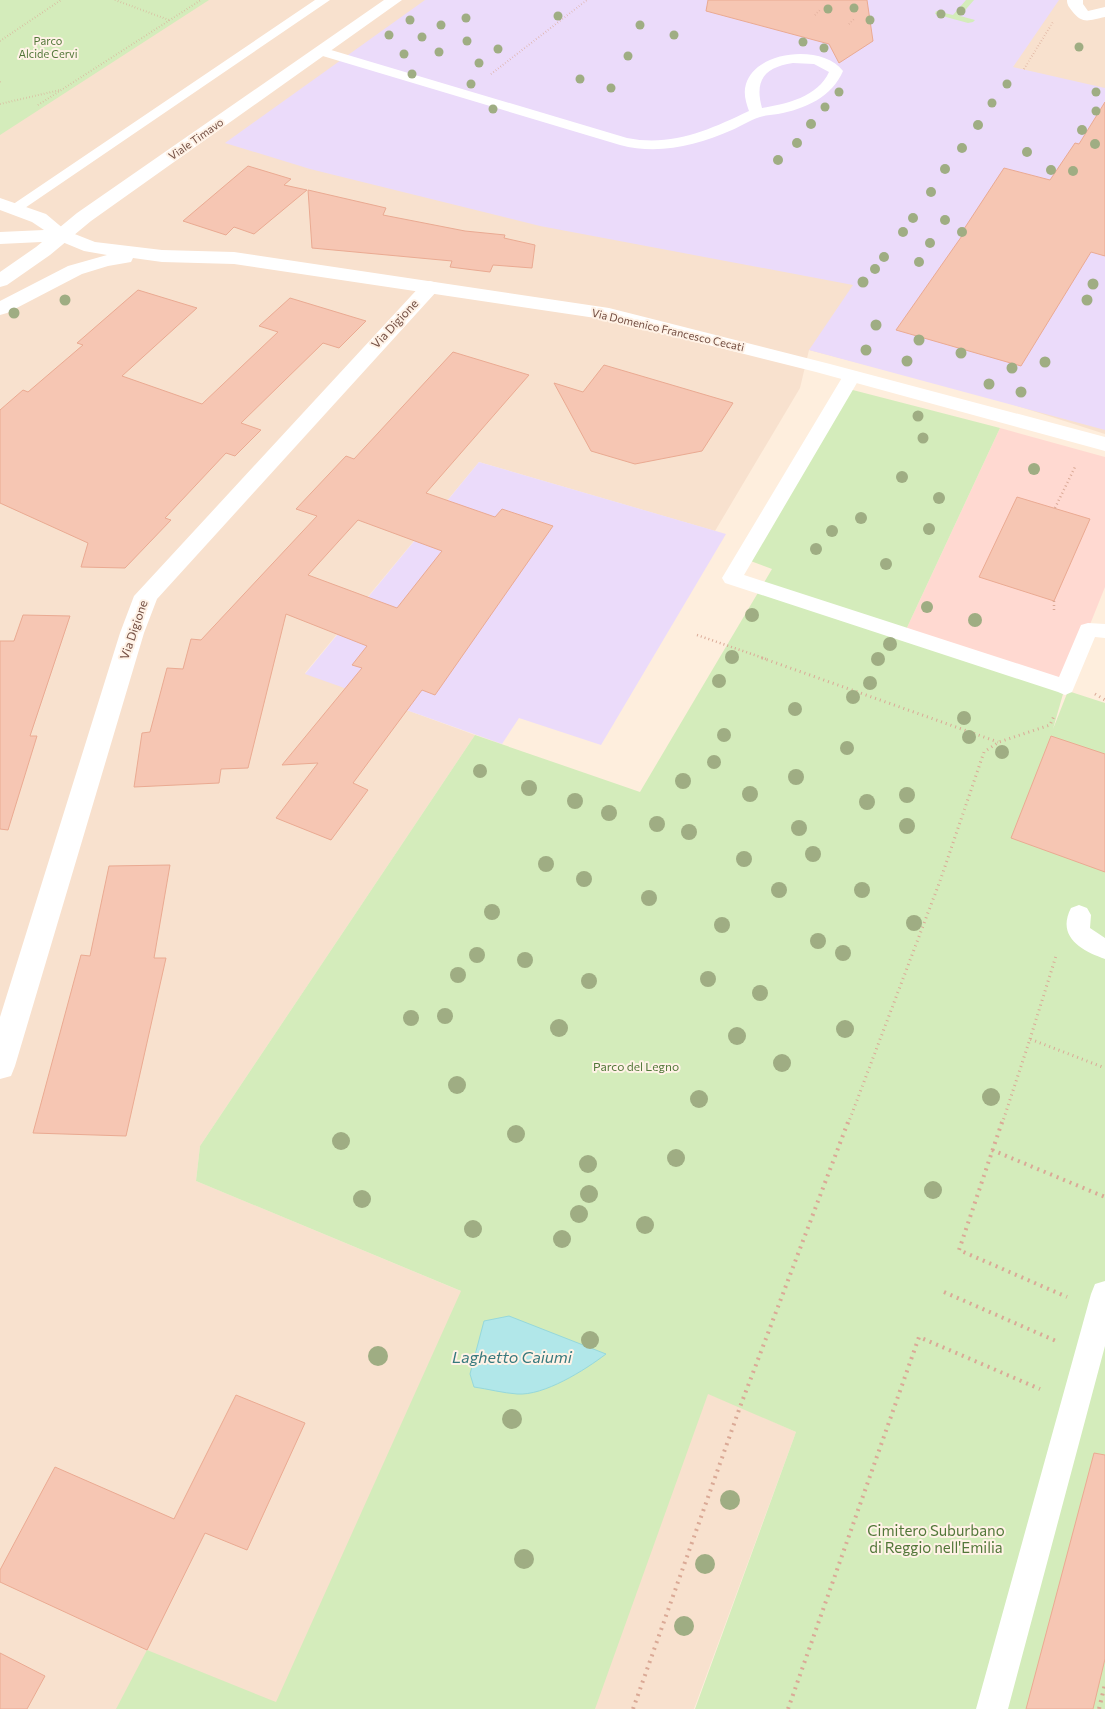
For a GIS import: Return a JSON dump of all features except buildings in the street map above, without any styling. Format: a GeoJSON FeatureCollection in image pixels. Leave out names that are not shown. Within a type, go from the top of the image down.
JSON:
{"type":"FeatureCollection","features":[{"type":"Feature","properties":{"kind":"street","name":"Viale Timavo"},"geometry":{"type":"LineString","coordinates":[[0,282],[84,217],[394,0]]}},
{"type":"Feature","properties":{"kind":"street"},"geometry":{"type":"LineString","coordinates":[[1076,3],[1088,10],[1105,11]]}},
{"type":"Feature","properties":{"kind":"street"},"geometry":{"type":"LineString","coordinates":[[7,207],[39,218],[62,235]]}},
{"type":"Feature","properties":{"kind":"street"},"geometry":{"type":"LineString","coordinates":[[0,238],[62,235]]}},
{"type":"Feature","properties":{"kind":"street","name":"Via Domenico Francesco Cecati"},"geometry":{"type":"LineString","coordinates":[[62,235],[91,247],[162,256],[234,258],[609,314],[852,376],[1105,444]]}},
{"type":"Feature","properties":{"kind":"street"},"geometry":{"type":"LineString","coordinates":[[0,309],[55,279],[94,263],[112,259],[162,256]]}},
{"type":"Feature","properties":{"kind":"street","name":"Via Digione"},"geometry":{"type":"LineString","coordinates":[[0,1066],[132,633],[146,596],[430,287]]}},
{"type":"Feature","properties":{"kind":"lane"},"geometry":{"type":"LineString","coordinates":[[7,207],[324,0]]}},
{"type":"Feature","properties":{"kind":"lane"},"geometry":{"type":"LineString","coordinates":[[321,51],[636,145],[662,145],[686,141],[716,132],[756,113],[784,108],[814,95],[830,83],[836,71],[823,62],[811,59],[791,59],[769,64],[755,78],[752,88],[756,113]]}},
{"type":"Feature","properties":{"kind":"lane"},"geometry":{"type":"LineString","coordinates":[[852,376],[732,578],[1065,687],[1088,630],[1105,631]]}},
{"type":"Feature","properties":{"kind":"lane"},"geometry":{"type":"LineString","coordinates":[[1079,915],[1077,923],[1081,936],[1087,941],[1105,949]]}},
{"type":"Feature","properties":{"kind":"lane"},"geometry":{"type":"LineString","coordinates":[[992,1709],[1103,1302]]}},
{"type":"Feature","properties":{"kind":"path"},"geometry":{"type":"LineString","coordinates":[[0,40],[61,0]]}},
{"type":"Feature","properties":{"kind":"path"},"geometry":{"type":"LineString","coordinates":[[116,0],[170,20]]}},
{"type":"Feature","properties":{"kind":"path"},"geometry":{"type":"LineString","coordinates":[[38,105],[201,0]]}},
{"type":"Feature","properties":{"kind":"path"},"geometry":{"type":"LineString","coordinates":[[466,94],[587,0]]}},
{"type":"Feature","properties":{"kind":"path"},"geometry":{"type":"LineString","coordinates":[[815,15],[820,10]]}},
{"type":"Feature","properties":{"kind":"path"},"geometry":{"type":"LineString","coordinates":[[1024,69],[1056,17]]}},
{"type":"Feature","properties":{"kind":"path"},"geometry":{"type":"LineString","coordinates":[[849,24],[854,19]]}},
{"type":"Feature","properties":{"kind":"path"},"geometry":{"type":"LineString","coordinates":[[0,104],[63,89]]}},
{"type":"Feature","properties":{"kind":"path"},"geometry":{"type":"LineString","coordinates":[[1055,508],[1079,458]]}},
{"type":"Feature","properties":{"kind":"path"},"geometry":{"type":"LineString","coordinates":[[1054,601],[1054,611]]}},
{"type":"Feature","properties":{"kind":"path"},"geometry":{"type":"LineString","coordinates":[[697,635],[999,742]]}},
{"type":"Feature","properties":{"kind":"path"},"geometry":{"type":"LineString","coordinates":[[634,1709],[740,1406],[940,881],[983,754],[989,747],[999,742],[1050,725],[1065,687],[1100,698]]}},
{"type":"Feature","properties":{"kind":"path"},"geometry":{"type":"LineString","coordinates":[[1057,950],[1030,1039],[959,1250],[1103,1302]]}},
{"type":"Feature","properties":{"kind":"path"},"geometry":{"type":"LineString","coordinates":[[1030,1039],[1105,1068]]}},
{"type":"Feature","properties":{"kind":"path"},"geometry":{"type":"LineString","coordinates":[[992,1150],[1105,1197]]}},
{"type":"Feature","properties":{"kind":"path"},"geometry":{"type":"LineString","coordinates":[[944,1292],[1089,1355]]}},
{"type":"Feature","properties":{"kind":"path"},"geometry":{"type":"LineString","coordinates":[[788,1709],[919,1337],[1075,1404]]}},
{"type":"Feature","properties":{"kind":"path"},"geometry":{"type":"LineString","coordinates":[[1099,1709],[1105,1684]]}},
{"type":"Feature","properties":{"kind":"shaded area"},"geometry":{"type":"Polygon","coordinates":[[[0,0],[1105,0],[1105,434],[989,397],[809,350],[800,388],[715,531],[479,462],[305,673],[475,735],[200,1146],[196,1181],[796,1432],[694,1709],[0,1709],[0,0]]]}},
{"type":"Feature","properties":{"kind":"shaded area"},"geometry":{"type":"Polygon","coordinates":[[[425,0],[1059,0],[1013,67],[1105,88],[1105,430],[809,350],[853,285],[540,226],[310,169],[225,143],[425,0]]]}},
{"type":"Feature","properties":{"kind":"shaded area"},"geometry":{"type":"Polygon","coordinates":[[[1000,428],[1105,457],[1105,587],[1065,687],[904,634],[1000,428]]]}},
{"type":"Feature","properties":{"kind":"shaded area"},"geometry":{"type":"Polygon","coordinates":[[[479,462],[726,534],[601,745],[519,718],[502,744],[305,674],[479,462]]]}},
{"type":"Feature","properties":{"kind":"green space","name":"Parco Alcide Cervi"},"geometry":{"type":"Polygon","coordinates":[[[0,0],[209,0],[0,135],[0,0]]]}},
{"type":"Feature","properties":{"kind":"green space"},"geometry":{"type":"Polygon","coordinates":[[[966,0],[974,0],[960,16],[975,20],[973,22],[968,23],[935,14],[936,11],[953,15],[966,0]]]}},
{"type":"Feature","properties":{"kind":"green space"},"geometry":{"type":"Polygon","coordinates":[[[845,388],[1000,428],[904,634],[1065,687],[1053,729],[1068,691],[1105,703],[1105,1709],[695,1709],[796,1432],[708,1394],[595,1709],[116,1709],[147,1650],[276,1702],[461,1291],[196,1181],[200,1146],[475,735],[640,792],[772,569],[748,560],[845,388]]]}},
{"type":"Feature","properties":{"kind":"water","name":"Laghetto Caiumi"},"geometry":{"type":"Polygon","coordinates":[[[509,1316],[606,1354],[564,1381],[528,1394],[506,1393],[474,1387],[470,1374],[484,1321],[509,1316]]]}},
{"type":"Feature","properties":{"kind":"park label","name":"Parco del Legno"},"geometry":{"type":"Point","coordinates":[636,1067]}},
{"type":"Feature","properties":{"kind":"park label","name":"Cimitero Suburbano di Reggio nell'Emilia"},"geometry":{"type":"Point","coordinates":[936,1540]}}]}
